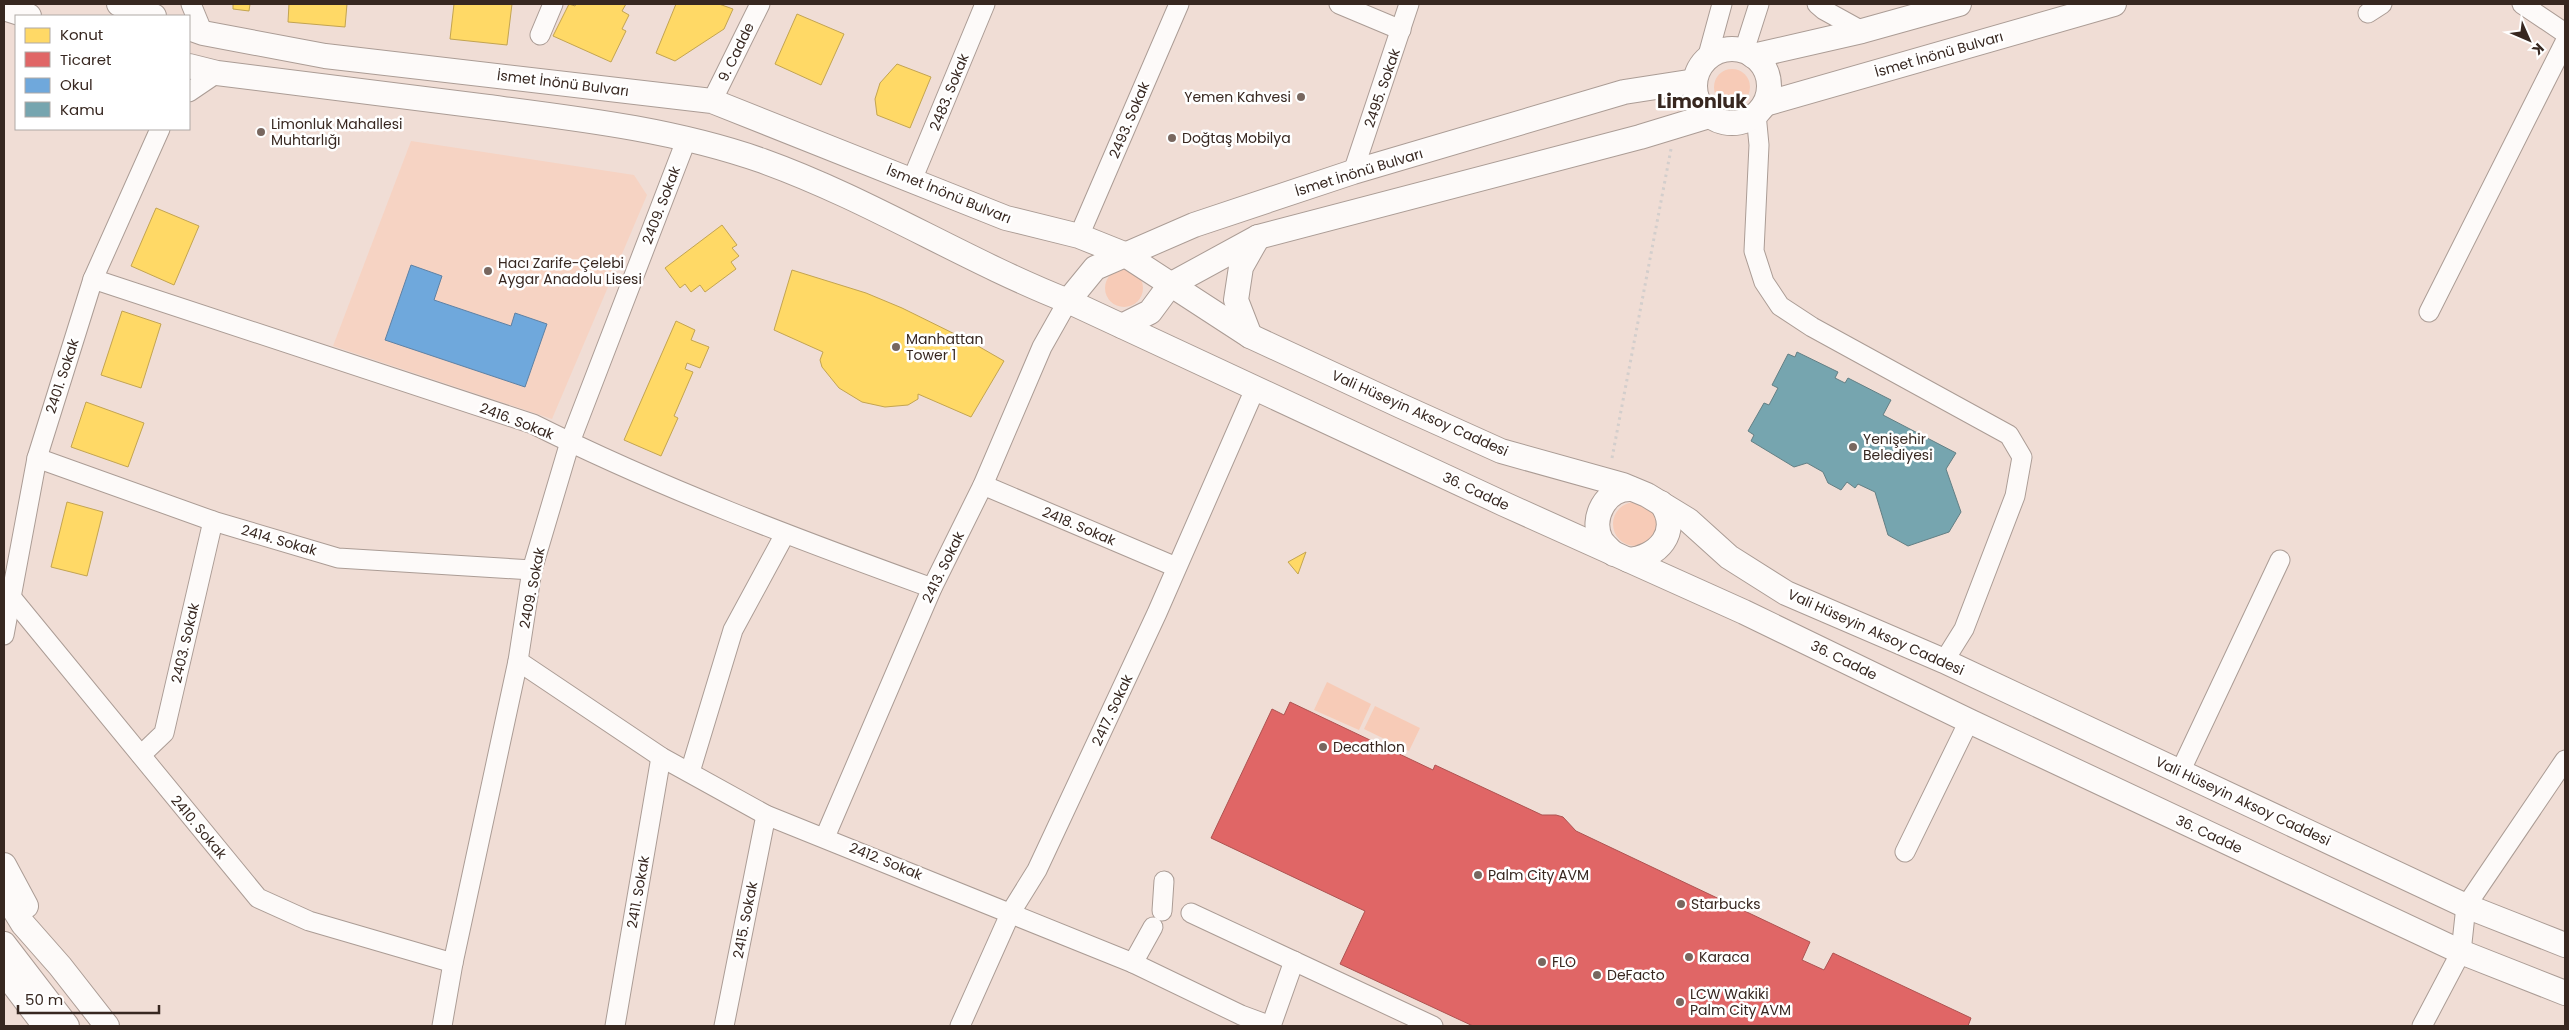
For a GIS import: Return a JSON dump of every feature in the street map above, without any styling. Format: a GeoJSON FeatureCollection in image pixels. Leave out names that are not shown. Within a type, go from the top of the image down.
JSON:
{"type":"FeatureCollection","features":[{"type":"Feature","properties":{"kind":"main road"},"geometry":{"type":"LineString","coordinates":[[119,4],[151,15]]}},
{"type":"Feature","properties":{"kind":"main road"},"geometry":{"type":"LineString","coordinates":[[1748,53],[1761,63],[1769,83],[1761,109],[1746,121],[1733,124],[1720,122],[1709,116],[1700,106],[1696,94],[1695,81],[1699,69],[1707,59],[1718,52],[1731,49],[1748,53],[1862,31],[1959,4]]}},
{"type":"Feature","properties":{"kind":"main road","name":"İsmet İnönü Bulvarı"},"geometry":{"type":"LineString","coordinates":[[1761,109],[2114,4]]}},
{"type":"Feature","properties":{"kind":"main road"},"geometry":{"type":"LineString","coordinates":[[4,8],[26,15]]}},
{"type":"Feature","properties":{"kind":"main road","name":"İsmet İnönü Bulvarı"},"geometry":{"type":"LineString","coordinates":[[196,31],[325,56],[712,100],[1006,218],[1079,236],[1124,254],[1194,225],[1353,172],[1624,92],[1695,81]]}},
{"type":"Feature","properties":{"kind":"main road"},"geometry":{"type":"LineString","coordinates":[[190,66],[218,73],[575,118],[687,138],[764,162],[882,212],[1024,283],[1122,326],[1150,312],[1170,285],[1258,237],[1675,127],[1709,116]]}},
{"type":"Feature","properties":{"kind":"main road"},"geometry":{"type":"LineString","coordinates":[[1250,336],[1236,300],[1241,267],[1258,237]]}},
{"type":"Feature","properties":{"kind":"main road"},"geometry":{"type":"LineString","coordinates":[[1068,301],[1094,268],[1124,254]]}},
{"type":"Feature","properties":{"kind":"main road","name":"Vali Hüseyin Aksoy Caddesi"},"geometry":{"type":"LineString","coordinates":[[1124,254],[1250,336],[1501,451],[1631,488],[1662,503],[1688,520],[1729,557],[1786,593],[1944,661],[2466,906],[2565,946]]}},
{"type":"Feature","properties":{"kind":"main road","name":"36. Cadde"},"geometry":{"type":"LineString","coordinates":[[1122,326],[1255,389],[1744,612],[1969,721],[2461,952],[2565,993]]}},
{"type":"Feature","properties":{"kind":"main road"},"geometry":{"type":"LineString","coordinates":[[1631,488],[1617,492],[1608,498],[1598,518],[1601,540],[1621,557],[1649,555],[1665,539],[1668,518],[1662,503]]}},
{"type":"Feature","properties":{"kind":"main road"},"geometry":{"type":"LineString","coordinates":[[4,866],[60,966]]}},
{"type":"Feature","properties":{"kind":"main road"},"geometry":{"type":"LineString","coordinates":[[4,893],[23,924],[60,966],[107,1026]]}},
{"type":"Feature","properties":{"kind":"main road"},"geometry":{"type":"LineString","coordinates":[[4,944],[67,1026]]}},
{"type":"Feature","properties":{"kind":"main road"},"geometry":{"type":"LineString","coordinates":[[4,972],[45,1026]]}},
{"type":"Feature","properties":{"kind":"street"},"geometry":{"type":"LineString","coordinates":[[191,4],[196,31]]}},
{"type":"Feature","properties":{"kind":"street"},"geometry":{"type":"LineString","coordinates":[[540,35],[553,4]]}},
{"type":"Feature","properties":{"kind":"street","name":"9. Cadde"},"geometry":{"type":"LineString","coordinates":[[712,100],[760,4]]}},
{"type":"Feature","properties":{"kind":"street","name":"2483. Sokak"},"geometry":{"type":"LineString","coordinates":[[912,180],[985,4]]}},
{"type":"Feature","properties":{"kind":"street","name":"2493. Sokak"},"geometry":{"type":"LineString","coordinates":[[1079,236],[1179,4]]}},
{"type":"Feature","properties":{"kind":"street"},"geometry":{"type":"LineString","coordinates":[[1339,4],[1401,30]]}},
{"type":"Feature","properties":{"kind":"street","name":"2495. Sokak"},"geometry":{"type":"LineString","coordinates":[[1353,172],[1409,4]]}},
{"type":"Feature","properties":{"kind":"street"},"geometry":{"type":"LineString","coordinates":[[1707,59],[1722,4]]}},
{"type":"Feature","properties":{"kind":"street"},"geometry":{"type":"LineString","coordinates":[[1748,53],[1759,4]]}},
{"type":"Feature","properties":{"kind":"street"},"geometry":{"type":"LineString","coordinates":[[1818,4],[1824,10],[1862,31]]}},
{"type":"Feature","properties":{"kind":"street"},"geometry":{"type":"LineString","coordinates":[[2522,4],[2565,33]]}},
{"type":"Feature","properties":{"kind":"street"},"geometry":{"type":"LineString","coordinates":[[2429,312],[2565,42]]}},
{"type":"Feature","properties":{"kind":"street"},"geometry":{"type":"LineString","coordinates":[[190,91],[218,73]]}},
{"type":"Feature","properties":{"kind":"street"},"geometry":{"type":"LineString","coordinates":[[1761,109],[1754,251],[1764,282],[1780,306],[1812,327],[2009,435],[2022,457],[2015,496],[1964,629],[1944,661]]}},
{"type":"Feature","properties":{"kind":"street","name":"2401. Sokak"},"geometry":{"type":"LineString","coordinates":[[4,635],[36,458],[93,279],[160,130]]}},
{"type":"Feature","properties":{"kind":"street","name":"2409. Sokak"},"geometry":{"type":"LineString","coordinates":[[442,1026],[453,963],[518,661],[532,570],[570,442],[687,138]]}},
{"type":"Feature","properties":{"kind":"street","name":"2416. Sokak"},"geometry":{"type":"LineString","coordinates":[[93,279],[533,424],[570,442],[784,534],[932,588]]}},
{"type":"Feature","properties":{"kind":"street","name":"2413. Sokak"},"geometry":{"type":"LineString","coordinates":[[825,837],[932,588],[983,485],[1042,347],[1068,301]]}},
{"type":"Feature","properties":{"kind":"street","name":"2417. Sokak"},"geometry":{"type":"LineString","coordinates":[[960,1026],[1011,912],[1037,870],[1176,567],[1255,389]]}},
{"type":"Feature","properties":{"kind":"street","name":"2414. Sokak"},"geometry":{"type":"LineString","coordinates":[[36,458],[213,521],[338,558],[532,570]]}},
{"type":"Feature","properties":{"kind":"street","name":"2418. Sokak"},"geometry":{"type":"LineString","coordinates":[[983,485],[1176,567]]}},
{"type":"Feature","properties":{"kind":"street","name":"2403. Sokak"},"geometry":{"type":"LineString","coordinates":[[141,755],[164,732],[213,521]]}},
{"type":"Feature","properties":{"kind":"street"},"geometry":{"type":"LineString","coordinates":[[690,772],[733,630],[784,534]]}},
{"type":"Feature","properties":{"kind":"street"},"geometry":{"type":"LineString","coordinates":[[2180,772],[2280,560]]}},
{"type":"Feature","properties":{"kind":"street","name":"2410. Sokak"},"geometry":{"type":"LineString","coordinates":[[10,597],[258,898],[309,921],[453,963]]}},
{"type":"Feature","properties":{"kind":"street","name":"2412. Sokak"},"geometry":{"type":"LineString","coordinates":[[518,661],[661,757],[766,814],[1133,963],[1239,1020],[1271,1026]]}},
{"type":"Feature","properties":{"kind":"street"},"geometry":{"type":"LineString","coordinates":[[1905,852],[1969,721]]}},
{"type":"Feature","properties":{"kind":"street","name":"2411. Sokak"},"geometry":{"type":"LineString","coordinates":[[615,1026],[661,757]]}},
{"type":"Feature","properties":{"kind":"street"},"geometry":{"type":"LineString","coordinates":[[2422,1026],[2461,952],[2466,906],[2565,760]]}},
{"type":"Feature","properties":{"kind":"street","name":"2415. Sokak"},"geometry":{"type":"LineString","coordinates":[[724,1026],[766,814]]}},
{"type":"Feature","properties":{"kind":"street"},"geometry":{"type":"LineString","coordinates":[[1133,963],[1157,919],[1164,881]]}},
{"type":"Feature","properties":{"kind":"street"},"geometry":{"type":"LineString","coordinates":[[1191,912],[1433,1026]]}},
{"type":"Feature","properties":{"kind":"street"},"geometry":{"type":"LineString","coordinates":[[1271,1026],[1294,961]]}},
{"type":"Feature","properties":{"kind":"path"},"geometry":{"type":"LineString","coordinates":[[1612,458],[1675,127]]}},
{"type":"Feature","properties":{"kind":"shaded area"},"geometry":{"type":"Polygon","coordinates":[[[1732,69],[1739,70],[1745,74],[1749,80],[1749,94],[1745,100],[1739,104],[1732,105],[1725,104],[1719,100],[1715,94],[1714,87],[1715,80],[1719,74],[1725,70],[1732,69]]]}},
{"type":"Feature","properties":{"kind":"shaded area","name":"Hacı Zarife-Çelebi Aygar Anadolu Lisesi"},"geometry":{"type":"Polygon","coordinates":[[[411,141],[634,175],[647,195],[552,419],[333,346],[411,141]]]}},
{"type":"Feature","properties":{"kind":"shaded area"},"geometry":{"type":"Polygon","coordinates":[[[1124,269],[1137,275],[1143,288],[1137,301],[1124,307],[1111,301],[1105,288],[1111,275],[1124,269]]]}},
{"type":"Feature","properties":{"kind":"shaded area"},"geometry":{"type":"Polygon","coordinates":[[[1635,502],[1647,506],[1653,512],[1657,524],[1653,536],[1647,542],[1635,546],[1623,542],[1617,536],[1613,524],[1617,512],[1623,506],[1635,502]]]}},
{"type":"Feature","properties":{"kind":"shaded area"},"geometry":{"type":"Polygon","coordinates":[[[1327,682],[1371,704],[1359,730],[1314,710],[1327,682]]]}},
{"type":"Feature","properties":{"kind":"shaded area"},"geometry":{"type":"Polygon","coordinates":[[[1375,706],[1420,728],[1409,751],[1364,729],[1375,706]]]}},
{"type":"Feature","properties":{"kind":"building: Konut"},"geometry":{"type":"Polygon","coordinates":[[[233,4],[250,4],[249,11],[233,9],[233,4]]]}},
{"type":"Feature","properties":{"kind":"building: Konut"},"geometry":{"type":"Polygon","coordinates":[[[289,4],[347,4],[345,27],[288,22],[289,4]]]}},
{"type":"Feature","properties":{"kind":"building: Konut"},"geometry":{"type":"Polygon","coordinates":[[[454,4],[512,4],[507,45],[450,39],[454,4]]]}},
{"type":"Feature","properties":{"kind":"building: Konut"},"geometry":{"type":"Polygon","coordinates":[[[569,4],[575,6],[576,4],[626,4],[622,11],[629,15],[622,29],[626,31],[611,62],[553,36],[569,4]]]}},
{"type":"Feature","properties":{"kind":"building: Konut"},"geometry":{"type":"Polygon","coordinates":[[[676,4],[719,4],[733,9],[724,29],[675,61],[656,53],[676,4]]]}},
{"type":"Feature","properties":{"kind":"building: Konut"},"geometry":{"type":"Polygon","coordinates":[[[797,14],[844,34],[821,85],[775,64],[797,14]]]}},
{"type":"Feature","properties":{"kind":"building: Konut"},"geometry":{"type":"Polygon","coordinates":[[[897,64],[931,77],[910,128],[877,115],[875,99],[880,83],[897,64]]]}},
{"type":"Feature","properties":{"kind":"building: Konut"},"geometry":{"type":"Polygon","coordinates":[[[156,208],[199,226],[174,285],[131,266],[156,208]]]}},
{"type":"Feature","properties":{"kind":"building: Konut"},"geometry":{"type":"Polygon","coordinates":[[[722,225],[737,245],[732,248],[739,256],[731,262],[736,269],[705,292],[700,285],[691,292],[685,284],[680,288],[665,268],[722,225]]]}},
{"type":"Feature","properties":{"kind":"building: Konut","name":"Manhattan Tower 1"},"geometry":{"type":"Polygon","coordinates":[[[792,270],[866,293],[902,308],[971,342],[1004,361],[971,417],[918,394],[918,399],[908,405],[885,407],[862,402],[839,388],[822,367],[820,360],[823,352],[774,330],[792,270]]]}},
{"type":"Feature","properties":{"kind":"building: Konut"},"geometry":{"type":"Polygon","coordinates":[[[122,311],[161,324],[141,388],[101,375],[122,311]]]}},
{"type":"Feature","properties":{"kind":"building: Konut"},"geometry":{"type":"Polygon","coordinates":[[[676,321],[695,330],[691,340],[709,347],[700,368],[687,363],[685,369],[693,372],[674,416],[678,418],[661,456],[624,440],[676,321]]]}},
{"type":"Feature","properties":{"kind":"building: Konut"},"geometry":{"type":"Polygon","coordinates":[[[86,402],[144,423],[128,467],[71,447],[86,402]]]}},
{"type":"Feature","properties":{"kind":"building: Konut"},"geometry":{"type":"Polygon","coordinates":[[[67,502],[103,512],[87,576],[51,567],[67,502]]]}},
{"type":"Feature","properties":{"kind":"building: Konut"},"geometry":{"type":"Polygon","coordinates":[[[1306,552],[1298,574],[1288,562],[1306,552]]]}},
{"type":"Feature","properties":{"kind":"building: Ticaret","name":"Palm City AVM"},"geometry":{"type":"Polygon","coordinates":[[[1290,702],[1433,770],[1435,765],[1542,815],[1563,817],[1576,831],[1810,942],[1802,960],[1824,970],[1833,953],[1971,1018],[1968,1026],[1473,1026],[1340,964],[1365,911],[1211,838],[1272,709],[1284,715],[1290,702]]]}},
{"type":"Feature","properties":{"kind":"building: Okul"},"geometry":{"type":"Polygon","coordinates":[[[411,265],[442,276],[434,300],[511,326],[515,313],[547,324],[525,387],[385,340],[411,265]]]}},
{"type":"Feature","properties":{"kind":"building: Kamu","name":"Yenişehir Belediyesi"},"geometry":{"type":"Polygon","coordinates":[[[1797,352],[1838,372],[1835,378],[1845,383],[1848,378],[1891,400],[1883,415],[1956,453],[1946,469],[1961,512],[1949,532],[1908,546],[1888,535],[1875,492],[1858,484],[1855,488],[1847,482],[1841,490],[1828,483],[1823,472],[1807,463],[1794,467],[1751,441],[1754,435],[1748,431],[1764,403],[1769,405],[1778,388],[1772,385],[1788,354],[1795,357],[1797,352]]]}},
{"type":"Feature","properties":{"kind":"place","name":"Yemen Kahvesi"},"geometry":{"type":"Point","coordinates":[1301,97]}},
{"type":"Feature","properties":{"kind":"place","name":"Limonluk Mahallesi Muhtarlığı"},"geometry":{"type":"Point","coordinates":[261,132]}},
{"type":"Feature","properties":{"kind":"place","name":"Doğtaş Mobilya"},"geometry":{"type":"Point","coordinates":[1172,138]}},
{"type":"Feature","properties":{"kind":"place","name":"Hacı Zarife-Çelebi Aygar Anadolu Lisesi"},"geometry":{"type":"Point","coordinates":[488,271]}},
{"type":"Feature","properties":{"kind":"place","name":"Manhattan Tower 1"},"geometry":{"type":"Point","coordinates":[896,347]}},
{"type":"Feature","properties":{"kind":"place","name":"Yenişehir Belediyesi"},"geometry":{"type":"Point","coordinates":[1853,447]}},
{"type":"Feature","properties":{"kind":"place","name":"Decathlon"},"geometry":{"type":"Point","coordinates":[1323,747]}},
{"type":"Feature","properties":{"kind":"place","name":"Palm City AVM"},"geometry":{"type":"Point","coordinates":[1478,875]}},
{"type":"Feature","properties":{"kind":"place","name":"Starbucks"},"geometry":{"type":"Point","coordinates":[1681,904]}},
{"type":"Feature","properties":{"kind":"place","name":"Karaca"},"geometry":{"type":"Point","coordinates":[1689,957]}},
{"type":"Feature","properties":{"kind":"place","name":"FLO"},"geometry":{"type":"Point","coordinates":[1542,962]}},
{"type":"Feature","properties":{"kind":"place","name":"DeFacto"},"geometry":{"type":"Point","coordinates":[1597,975]}},
{"type":"Feature","properties":{"kind":"place","name":"LCW Wakiki Palm City AVM"},"geometry":{"type":"Point","coordinates":[1680,1002]}},
{"type":"Feature","properties":{"kind":"district","name":"Limonluk"},"geometry":{"type":"Point","coordinates":[1702,101]}}]}
